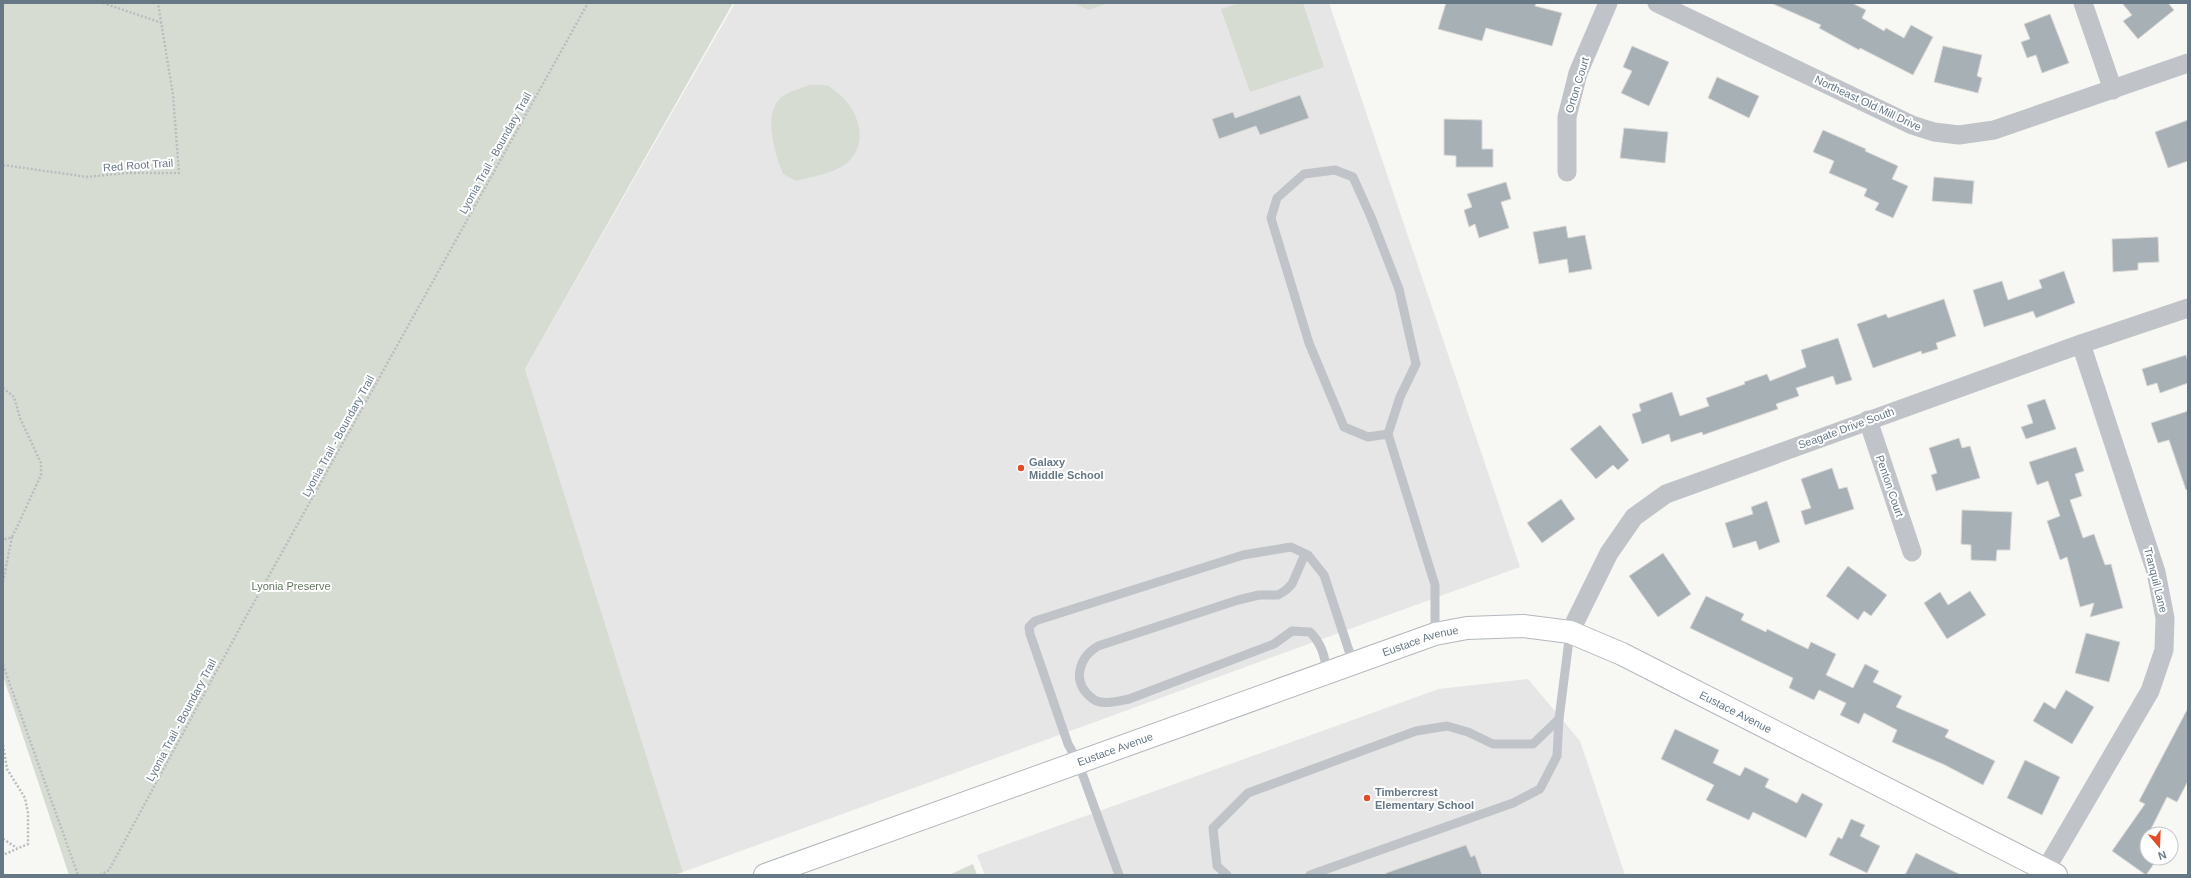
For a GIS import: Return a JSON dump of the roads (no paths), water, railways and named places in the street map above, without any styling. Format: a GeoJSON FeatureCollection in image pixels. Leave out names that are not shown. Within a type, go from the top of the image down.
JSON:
{"type":"FeatureCollection","features":[{"type":"Feature","properties":{"kind":"street","name":"Orton Court"},"geometry":{"type":"LineString","coordinates":[[1567,172],[1567,117],[1578,73],[1608,3]]}},
{"type":"Feature","properties":{"kind":"street","name":"Northeast Old Mill Drive"},"geometry":{"type":"LineString","coordinates":[[1656,3],[1912,125],[1934,132],[1959,135],[1994,130],[2188,63]]}},
{"type":"Feature","properties":{"kind":"street"},"geometry":{"type":"LineString","coordinates":[[2083,3],[2113,90]]}},
{"type":"Feature","properties":{"kind":"street","name":"Seagate Drive South"},"geometry":{"type":"LineString","coordinates":[[1570,632],[1609,553],[1634,517],[1666,494],[1868,420],[2188,308]]}},
{"type":"Feature","properties":{"kind":"street","name":"Tranquil Lane"},"geometry":{"type":"LineString","coordinates":[[2051,872],[2150,691],[2164,650],[2165,618],[2156,572],[2082,344]]}},
{"type":"Feature","properties":{"kind":"street","name":"Penton Court"},"geometry":{"type":"LineString","coordinates":[[1868,420],[1912,552]]}},
{"type":"Feature","properties":{"kind":"street","name":"Eustace Avenue"},"geometry":{"type":"LineString","coordinates":[[765,875],[1435,634],[1467,628],[1523,626],[1570,632],[1622,654],[2051,872]]}},
{"type":"Feature","properties":{"kind":"lane"},"geometry":{"type":"LineString","coordinates":[[1388,434],[1368,437],[1344,428],[1309,343],[1271,218],[1277,198],[1304,174],[1335,170],[1353,177],[1399,290],[1416,364],[1400,397],[1388,434],[1435,584],[1435,634]]}},
{"type":"Feature","properties":{"kind":"lane"},"geometry":{"type":"LineString","coordinates":[[1119,875],[1078,762],[1068,744],[1030,634],[1029,627],[1035,621],[1243,555],[1291,547],[1305,554],[1324,575],[1353,663]]}},
{"type":"Feature","properties":{"kind":"lane"},"geometry":{"type":"LineString","coordinates":[[1305,554],[1292,584],[1278,595],[1259,595],[1238,600],[1098,646],[1088,652],[1079,665],[1079,676],[1083,688],[1093,699],[1105,702],[1129,699],[1274,644],[1292,631],[1310,632],[1318,639],[1326,659],[1326,673]]}},
{"type":"Feature","properties":{"kind":"lane"},"geometry":{"type":"LineString","coordinates":[[1310,875],[1513,803],[1540,789],[1557,756],[1559,719],[1570,632]]}},
{"type":"Feature","properties":{"kind":"lane"},"geometry":{"type":"LineString","coordinates":[[1227,875],[1217,866],[1213,828],[1248,793],[1416,731],[1447,726],[1468,732],[1493,744],[1533,744],[1559,719]]}},
{"type":"Feature","properties":{"kind":"place","name":"Galaxy Middle School"},"geometry":{"type":"Point","coordinates":[1021,468]}},
{"type":"Feature","properties":{"kind":"place","name":"Timbercrest Elementary School"},"geometry":{"type":"Point","coordinates":[1367,798]}},
{"type":"Feature","properties":{"kind":"park label","name":"Lyonia Preserve"},"geometry":{"type":"Point","coordinates":[291,586]}}]}
